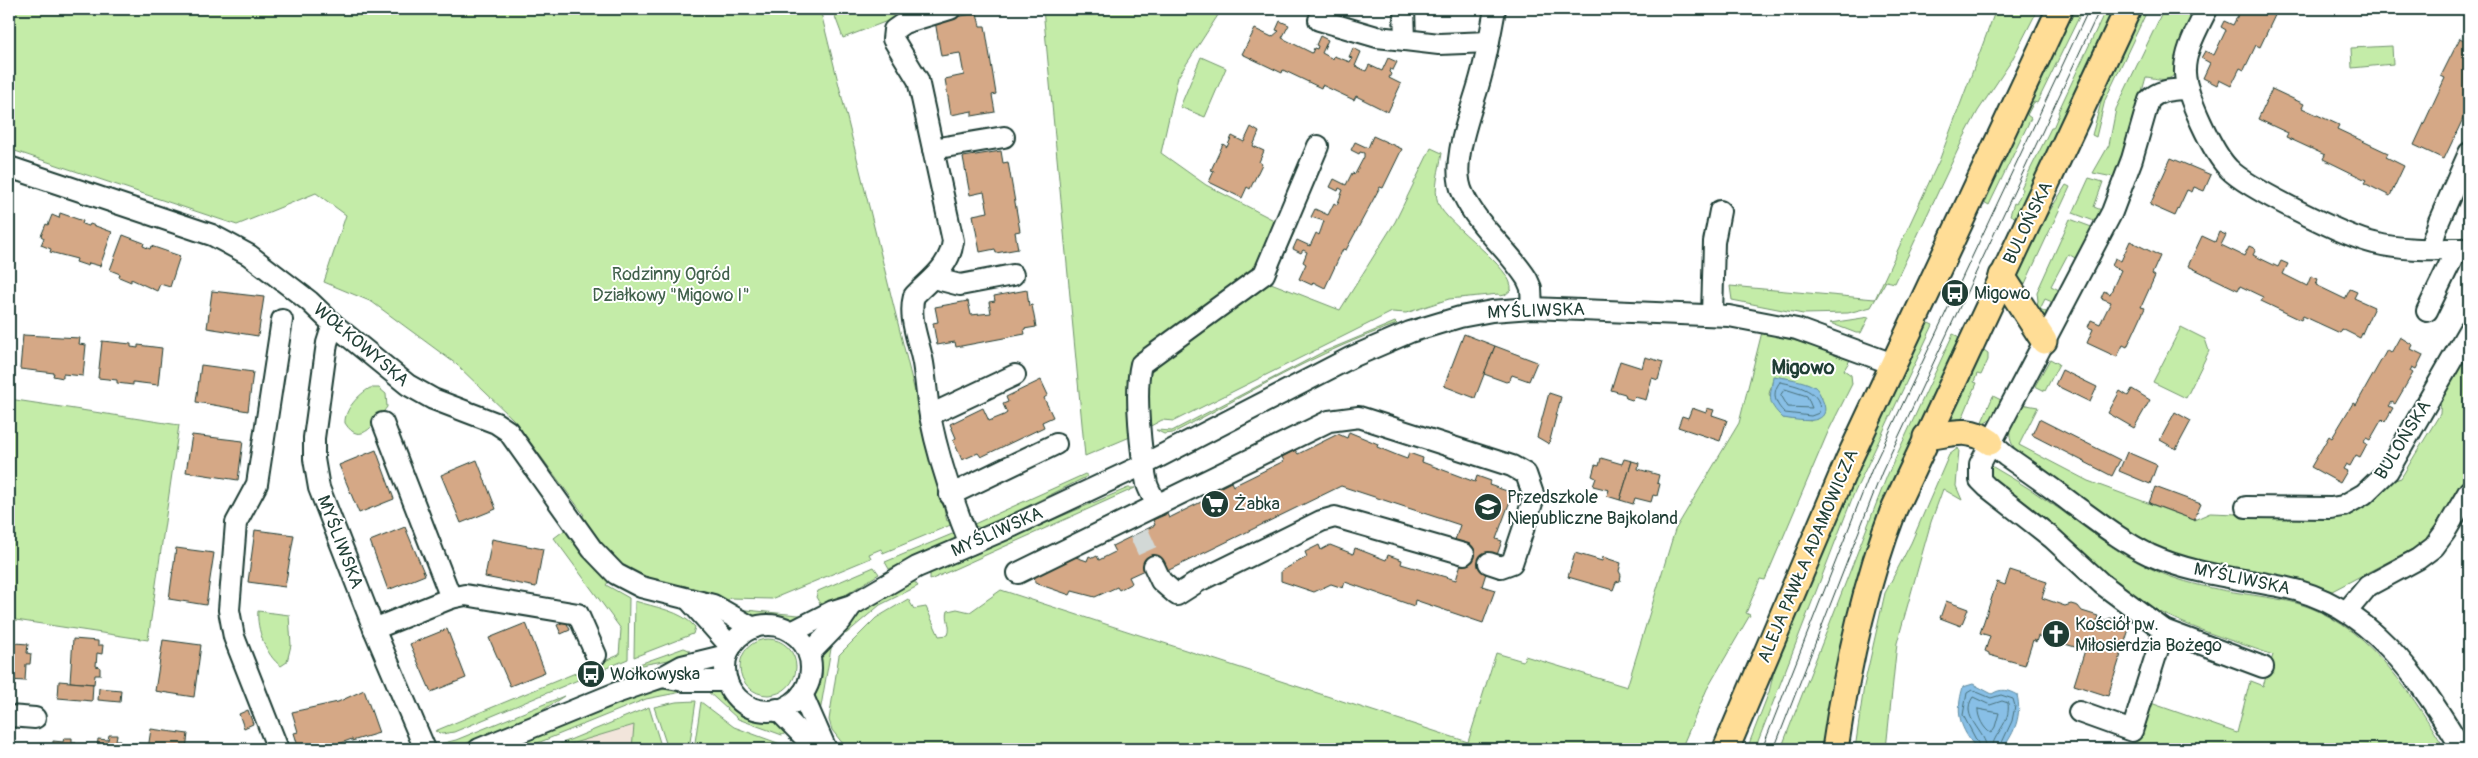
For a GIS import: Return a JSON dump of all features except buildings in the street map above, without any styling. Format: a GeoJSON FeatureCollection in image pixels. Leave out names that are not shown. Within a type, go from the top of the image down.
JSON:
{"type":"FeatureCollection","features":[{"type":"Feature","properties":{"kind":"main road"},"geometry":{"type":"LineString","coordinates":[[1893,364],[2060,9]]}},
{"type":"Feature","properties":{"kind":"main road","name":"BULOŃSKA"},"geometry":{"type":"LineString","coordinates":[[1926,437],[2128,9]]}},
{"type":"Feature","properties":{"kind":"main road"},"geometry":{"type":"LineString","coordinates":[[2002,276],[2044,341]]}},
{"type":"Feature","properties":{"kind":"main road","name":"ALEJA PAWŁA ADAMOWICZA"},"geometry":{"type":"LineString","coordinates":[[1726,749],[1849,459],[1893,364]]}},
{"type":"Feature","properties":{"kind":"main road"},"geometry":{"type":"LineString","coordinates":[[1835,749],[1847,670],[1871,573],[1899,496],[1926,437],[1969,431],[1979,434],[1990,442]]}},
{"type":"Feature","properties":{"kind":"street"},"geometry":{"type":"LineString","coordinates":[[950,9],[904,23],[894,30],[893,39],[918,80],[953,241],[952,253],[944,268],[914,296],[911,306],[923,364],[930,415],[950,495],[970,544]]}},
{"type":"Feature","properties":{"kind":"street"},"geometry":{"type":"LineString","coordinates":[[1404,9],[1405,40]]}},
{"type":"Feature","properties":{"kind":"street"},"geometry":{"type":"LineString","coordinates":[[1495,9],[1489,42],[1461,150],[1458,178],[1462,193],[1470,207],[1527,279],[1531,288],[1532,308]]}},
{"type":"Feature","properties":{"kind":"street"},"geometry":{"type":"LineString","coordinates":[[2207,9],[2187,58],[2185,72],[2192,105],[2228,169],[2244,181],[2285,203],[2364,240],[2383,245],[2463,249],[2427,311]]}},
{"type":"Feature","properties":{"kind":"street"},"geometry":{"type":"LineString","coordinates":[[1319,20],[1376,37],[1439,44],[1489,42]]}},
{"type":"Feature","properties":{"kind":"street"},"geometry":{"type":"LineString","coordinates":[[2188,89],[2165,90],[2155,94],[2149,100],[2132,158],[2112,212],[1990,442],[1978,472],[1980,480],[1987,487],[2052,538],[2102,584],[2164,630],[2263,667]]}},
{"type":"Feature","properties":{"kind":"street"},"geometry":{"type":"LineString","coordinates":[[933,149],[1004,137]]}},
{"type":"Feature","properties":{"kind":"street"},"geometry":{"type":"LineString","coordinates":[[1157,505],[1148,486],[1145,464],[1138,378],[1141,364],[1264,274],[1318,146]]}},
{"type":"Feature","properties":{"kind":"street"},"geometry":{"type":"LineString","coordinates":[[2430,248],[2439,221],[2469,153]]}},
{"type":"Feature","properties":{"kind":"street","name":"WOŁKOWYSKA"},"geometry":{"type":"LineString","coordinates":[[9,167],[212,235],[249,255],[408,385],[434,399],[496,423],[508,431],[592,549],[616,574],[641,587],[690,601],[713,605],[753,628]]}},
{"type":"Feature","properties":{"kind":"street"},"geometry":{"type":"LineString","coordinates":[[1712,315],[1714,242],[1720,211]]}},
{"type":"Feature","properties":{"kind":"street"},"geometry":{"type":"LineString","coordinates":[[933,278],[960,285],[1013,275]]}},
{"type":"Feature","properties":{"kind":"street","name":"MYŚLIWSKA"},"geometry":{"type":"LineString","coordinates":[[792,632],[833,611],[852,605],[889,582],[1145,464],[1322,371],[1383,343],[1433,324],[1460,317],[1492,311],[1532,308],[1712,315],[1769,322],[1797,329],[1893,364]]}},
{"type":"Feature","properties":{"kind":"street"},"geometry":{"type":"LineString","coordinates":[[278,749],[234,637],[228,610],[236,524],[257,484],[282,320]]}},
{"type":"Feature","properties":{"kind":"street","name":"MYŚLIWSKA"},"geometry":{"type":"LineString","coordinates":[[333,324],[327,343],[314,459],[319,488],[374,629],[425,749]]}},
{"type":"Feature","properties":{"kind":"street","name":"BULOŃSKA"},"geometry":{"type":"LineString","coordinates":[[2246,507],[2331,508],[2342,506],[2364,494],[2388,471],[2469,330]]}},
{"type":"Feature","properties":{"kind":"street"},"geometry":{"type":"LineString","coordinates":[[930,415],[1015,374]]}},
{"type":"Feature","properties":{"kind":"street"},"geometry":{"type":"LineString","coordinates":[[1018,573],[1135,525],[1157,505],[1329,421],[1360,417],[1512,466],[1526,474],[1534,498],[1512,563],[1502,567],[1489,563]]}},
{"type":"Feature","properties":{"kind":"street"},"geometry":{"type":"LineString","coordinates":[[383,423],[451,598]]}},
{"type":"Feature","properties":{"kind":"street","name":"MYŚLIWSKA"},"geometry":{"type":"LineString","coordinates":[[1990,442],[2006,456],[2115,535],[2149,554],[2179,566],[2298,591],[2347,611],[2360,620],[2394,651],[2435,706],[2462,749]]}},
{"type":"Feature","properties":{"kind":"street"},"geometry":{"type":"LineString","coordinates":[[950,495],[1056,444]]}},
{"type":"Feature","properties":{"kind":"street"},"geometry":{"type":"LineString","coordinates":[[2347,611],[2368,586],[2418,559],[2434,547],[2469,491]]}},
{"type":"Feature","properties":{"kind":"street"},"geometry":{"type":"LineString","coordinates":[[1154,566],[1161,581],[1176,595],[1217,572],[1321,521],[1335,517],[1464,554]]}},
{"type":"Feature","properties":{"kind":"street"},"geometry":{"type":"LineString","coordinates":[[374,629],[451,598],[465,595],[578,614],[596,654]]}},
{"type":"Feature","properties":{"kind":"street"},"geometry":{"type":"LineString","coordinates":[[690,601],[729,651]]}},
{"type":"Feature","properties":{"kind":"street","name":"MYŚLIWSKA"},"geometry":{"type":"LineString","coordinates":[[808,654],[841,621],[852,605]]}},
{"type":"Feature","properties":{"kind":"street"},"geometry":{"type":"LineString","coordinates":[[773,625],[792,632],[799,638],[808,654],[810,675],[802,694],[795,701],[777,709],[752,708],[741,701],[727,681],[725,672],[729,651],[736,639],[753,628],[773,625]]}},
{"type":"Feature","properties":{"kind":"street"},"geometry":{"type":"LineString","coordinates":[[2079,712],[2132,731],[2164,630]]}},
{"type":"Feature","properties":{"kind":"street"},"geometry":{"type":"LineString","coordinates":[[479,749],[616,693],[662,677],[682,666],[729,651]]}},
{"type":"Feature","properties":{"kind":"street"},"geometry":{"type":"LineString","coordinates":[[662,677],[684,681],[727,681]]}},
{"type":"Feature","properties":{"kind":"street"},"geometry":{"type":"LineString","coordinates":[[802,694],[826,749]]}},
{"type":"Feature","properties":{"kind":"street"},"geometry":{"type":"LineString","coordinates":[[777,709],[810,743],[820,749]]}},
{"type":"Feature","properties":{"kind":"street"},"geometry":{"type":"LineString","coordinates":[[9,716],[35,718]]}},
{"type":"Feature","properties":{"kind":"shaded area"},"geometry":{"type":"Polygon","coordinates":[[[634,725],[632,749],[554,749],[566,745],[634,725]]]}},
{"type":"Feature","properties":{"kind":"green space","name":"Rodzinny Ogród Działkowy \"Migowo I\""},"geometry":{"type":"Polygon","coordinates":[[[9,9],[820,9],[947,521],[951,519],[953,524],[883,553],[881,549],[869,554],[871,558],[772,599],[730,598],[724,603],[690,587],[655,581],[639,576],[619,563],[603,546],[582,516],[584,515],[514,420],[456,364],[372,302],[324,282],[346,215],[316,193],[237,225],[9,149],[9,9]]]}},
{"type":"Feature","properties":{"kind":"green space"},"geometry":{"type":"Polygon","coordinates":[[[837,9],[919,9],[843,38],[833,11],[837,9]]]}},
{"type":"Feature","properties":{"kind":"green space"},"geometry":{"type":"Polygon","coordinates":[[[1043,9],[1222,9],[1178,77],[1161,153],[1206,185],[1295,231],[1271,283],[1340,310],[1395,222],[1431,148],[1442,153],[1437,185],[1438,203],[1453,223],[1502,270],[1509,281],[1511,290],[1505,295],[1500,296],[1499,294],[1449,299],[1406,313],[1392,312],[1174,421],[1162,420],[1130,437],[1085,456],[1043,9]]]}},
{"type":"Feature","properties":{"kind":"green space"},"geometry":{"type":"Polygon","coordinates":[[[1996,9],[2038,9],[2012,60],[1978,111],[1963,139],[1895,283],[1886,281],[1871,307],[1848,313],[1803,314],[1732,300],[1730,286],[1875,299],[1939,161],[1996,9]]]}},
{"type":"Feature","properties":{"kind":"green space"},"geometry":{"type":"Polygon","coordinates":[[[2073,9],[2083,9],[2037,103],[2034,102],[2027,115],[2031,118],[1989,205],[1982,201],[2073,9]]]}},
{"type":"Feature","properties":{"kind":"green space"},"geometry":{"type":"Polygon","coordinates":[[[2106,9],[2116,9],[2017,218],[2010,215],[2014,203],[2016,204],[2023,189],[2021,188],[2051,128],[2053,128],[2059,114],[2058,112],[2106,9]]]}},
{"type":"Feature","properties":{"kind":"green space"},"geometry":{"type":"Polygon","coordinates":[[[2143,9],[2148,9],[2105,100],[2096,137],[2092,135],[2106,84],[2143,9]]]}},
{"type":"Feature","properties":{"kind":"green space"},"geometry":{"type":"Polygon","coordinates":[[[2164,9],[2183,9],[2182,12],[2195,18],[2176,72],[2173,76],[2166,79],[2146,77],[2118,178],[2093,173],[2109,145],[2116,109],[2164,9]]]}},
{"type":"Feature","properties":{"kind":"green space"},"geometry":{"type":"Polygon","coordinates":[[[2392,46],[2393,64],[2352,68],[2351,48],[2392,46]]]}},
{"type":"Feature","properties":{"kind":"green space"},"geometry":{"type":"Polygon","coordinates":[[[1201,57],[1226,68],[1205,117],[1180,107],[1201,57]]]}},
{"type":"Feature","properties":{"kind":"green space"},"geometry":{"type":"Polygon","coordinates":[[[2089,178],[2103,182],[2094,207],[2106,212],[2099,220],[2094,221],[2073,213],[2089,178]]]}},
{"type":"Feature","properties":{"kind":"green space"},"geometry":{"type":"Polygon","coordinates":[[[2066,185],[2070,187],[2022,290],[2017,275],[2030,242],[2066,185]]]}},
{"type":"Feature","properties":{"kind":"green space"},"geometry":{"type":"Polygon","coordinates":[[[2070,219],[2097,229],[2079,260],[2068,254],[2051,286],[2059,290],[2061,296],[2057,304],[2045,299],[2040,309],[2048,313],[2046,321],[2035,309],[2038,301],[2037,292],[2070,219]]]}},
{"type":"Feature","properties":{"kind":"green space"},"geometry":{"type":"Polygon","coordinates":[[[1869,317],[1861,333],[1856,333],[1830,323],[1869,317]]]}},
{"type":"Feature","properties":{"kind":"green space"},"geometry":{"type":"Polygon","coordinates":[[[1924,321],[1933,325],[1853,496],[1755,749],[1747,749],[1769,692],[1777,659],[1858,466],[1924,321]]]}},
{"type":"Feature","properties":{"kind":"green space"},"geometry":{"type":"Polygon","coordinates":[[[1395,322],[1397,324],[1311,360],[1173,433],[1164,434],[1156,430],[1172,431],[1323,352],[1395,322]]]}},
{"type":"Feature","properties":{"kind":"green space"},"geometry":{"type":"Polygon","coordinates":[[[2181,327],[2205,339],[2209,351],[2186,398],[2153,382],[2181,327]]]}},
{"type":"Feature","properties":{"kind":"green space"},"geometry":{"type":"Polygon","coordinates":[[[1762,332],[1807,344],[1850,360],[1844,370],[1851,375],[1852,384],[1828,432],[1765,580],[1760,579],[1746,613],[1750,615],[1707,689],[1681,749],[847,749],[832,730],[829,720],[839,655],[876,618],[908,599],[914,609],[926,607],[939,636],[948,635],[948,611],[957,609],[970,612],[1001,590],[1468,742],[1496,653],[1523,661],[1525,656],[1627,687],[1675,530],[1739,423],[1762,332]],[[1774,376],[1769,394],[1783,418],[1811,421],[1822,398],[1815,387],[1774,376]]]}},
{"type":"Feature","properties":{"kind":"green space"},"geometry":{"type":"Polygon","coordinates":[[[1953,334],[1962,338],[1825,749],[1781,749],[1887,476],[1953,334]]]}},
{"type":"Feature","properties":{"kind":"green space"},"geometry":{"type":"Polygon","coordinates":[[[2469,345],[2469,472],[2437,528],[2422,544],[2332,591],[2290,578],[2223,569],[2186,560],[2144,542],[2069,493],[2016,450],[2010,438],[2011,427],[2021,404],[2038,407],[2019,445],[2088,481],[2194,520],[2210,513],[2319,517],[2365,503],[2384,489],[2389,482],[2401,478],[2440,414],[2441,395],[2469,345]]]}},
{"type":"Feature","properties":{"kind":"green space"},"geometry":{"type":"Polygon","coordinates":[[[1981,348],[1988,353],[1988,360],[1981,375],[1977,374],[1974,382],[1977,383],[1962,419],[1947,422],[1981,348]]]}},
{"type":"Feature","properties":{"kind":"green space"},"geometry":{"type":"Polygon","coordinates":[[[2050,359],[2059,364],[2045,391],[2035,386],[2050,359]]]}},
{"type":"Feature","properties":{"kind":"green space"},"geometry":{"type":"Polygon","coordinates":[[[370,388],[379,388],[386,394],[387,407],[374,425],[363,433],[357,433],[351,430],[345,423],[345,418],[353,403],[370,388]]]}},
{"type":"Feature","properties":{"kind":"green space"},"geometry":{"type":"Polygon","coordinates":[[[1993,396],[2005,402],[1996,416],[1981,424],[1993,396]]]}},
{"type":"Feature","properties":{"kind":"green space"},"geometry":{"type":"Polygon","coordinates":[[[9,399],[179,425],[148,640],[9,619],[9,399]]]}},
{"type":"Feature","properties":{"kind":"green space"},"geometry":{"type":"Polygon","coordinates":[[[1958,448],[1956,486],[1962,500],[1943,489],[1931,522],[1897,643],[1886,749],[1855,749],[1864,686],[1885,593],[1911,543],[1949,455],[1958,448]]]}},
{"type":"Feature","properties":{"kind":"green space"},"geometry":{"type":"Polygon","coordinates":[[[1988,464],[2039,495],[2112,547],[2154,570],[2201,586],[2283,600],[2311,608],[2336,620],[2379,656],[2398,678],[2431,725],[2445,749],[2132,749],[2148,702],[2237,733],[2250,681],[2263,686],[2273,655],[2184,623],[2166,615],[2134,596],[2029,505],[1990,479],[1988,464]]]}},
{"type":"Feature","properties":{"kind":"green space"},"geometry":{"type":"Polygon","coordinates":[[[1085,474],[1088,476],[992,524],[981,528],[972,525],[1085,474]]]}},
{"type":"Feature","properties":{"kind":"green space"},"geometry":{"type":"Polygon","coordinates":[[[1128,488],[1135,488],[930,580],[930,572],[1128,488]]]}},
{"type":"Feature","properties":{"kind":"green space"},"geometry":{"type":"Polygon","coordinates":[[[570,526],[593,566],[609,581],[606,585],[629,598],[628,659],[454,732],[442,734],[435,731],[619,655],[621,629],[554,538],[570,526]]]}},
{"type":"Feature","properties":{"kind":"green space"},"geometry":{"type":"Polygon","coordinates":[[[957,532],[954,540],[889,569],[885,562],[957,532]]]}},
{"type":"Feature","properties":{"kind":"green space"},"geometry":{"type":"Polygon","coordinates":[[[874,567],[879,574],[823,609],[816,597],[818,591],[874,567]]]}},
{"type":"Feature","properties":{"kind":"green space"},"geometry":{"type":"Polygon","coordinates":[[[913,580],[918,586],[880,605],[847,633],[842,635],[839,632],[869,606],[913,580]]]}},
{"type":"Feature","properties":{"kind":"green space"},"geometry":{"type":"Polygon","coordinates":[[[635,601],[667,610],[683,617],[695,627],[693,634],[634,657],[635,601]]]}},
{"type":"Feature","properties":{"kind":"green space"},"geometry":{"type":"Polygon","coordinates":[[[735,609],[809,616],[795,622],[774,618],[753,618],[735,609]]]}},
{"type":"Feature","properties":{"kind":"green space"},"geometry":{"type":"Polygon","coordinates":[[[258,611],[289,615],[291,645],[287,662],[281,666],[271,656],[263,641],[260,633],[258,611]]]}},
{"type":"Feature","properties":{"kind":"green space"},"geometry":{"type":"Polygon","coordinates":[[[768,639],[779,641],[788,647],[794,656],[796,667],[794,678],[788,687],[779,693],[768,695],[757,693],[748,687],[742,678],[740,667],[742,656],[748,647],[757,641],[768,639]]]}},
{"type":"Feature","properties":{"kind":"green space"},"geometry":{"type":"Polygon","coordinates":[[[832,643],[820,712],[811,696],[820,655],[832,643]]]}},
{"type":"Feature","properties":{"kind":"green space"},"geometry":{"type":"Polygon","coordinates":[[[684,648],[689,650],[690,656],[631,667],[684,648]]]}},
{"type":"Feature","properties":{"kind":"green space"},"geometry":{"type":"Polygon","coordinates":[[[674,687],[692,690],[646,699],[523,749],[506,749],[634,696],[674,687]]]}},
{"type":"Feature","properties":{"kind":"green space"},"geometry":{"type":"Polygon","coordinates":[[[718,689],[742,709],[756,716],[772,718],[788,732],[782,735],[738,719],[706,690],[718,689]]]}},
{"type":"Feature","properties":{"kind":"green space"},"geometry":{"type":"Polygon","coordinates":[[[564,696],[537,714],[455,748],[436,745],[456,740],[564,696]]]}},
{"type":"Feature","properties":{"kind":"green space"},"geometry":{"type":"Polygon","coordinates":[[[696,701],[689,749],[668,749],[654,707],[676,702],[696,701]]]}},
{"type":"Feature","properties":{"kind":"green space"},"geometry":{"type":"Polygon","coordinates":[[[701,702],[734,727],[794,749],[694,749],[701,702]]]}},
{"type":"Feature","properties":{"kind":"green space"},"geometry":{"type":"Polygon","coordinates":[[[649,707],[662,749],[632,749],[634,725],[554,749],[548,749],[649,707]]]}},
{"type":"Feature","properties":{"kind":"water"},"geometry":{"type":"Polygon","coordinates":[[[1773,376],[1800,381],[1815,387],[1824,404],[1825,411],[1822,416],[1818,419],[1804,421],[1783,418],[1777,412],[1770,399],[1773,376]]]}},
{"type":"Feature","properties":{"kind":"water"},"geometry":{"type":"Polygon","coordinates":[[[1973,684],[1992,694],[2005,690],[2017,695],[2018,716],[2011,736],[2003,748],[1977,749],[1963,727],[1959,705],[1963,687],[1973,684]]]}},
{"type":"Feature","properties":{"kind":"tunnel"},"geometry":{"type":"LineString","coordinates":[[1139,533],[1154,566]]}},
{"type":"Feature","properties":{"kind":"tram line"},"geometry":{"type":"LineString","coordinates":[[1762,749],[1872,469],[2089,9]]}},
{"type":"Feature","properties":{"kind":"tram line"},"geometry":{"type":"LineString","coordinates":[[1774,749],[1882,472],[2100,9]]}},
{"type":"Feature","properties":{"kind":"place","name":"Migowo"},"geometry":{"type":"Point","coordinates":[1955,293]}},
{"type":"Feature","properties":{"kind":"place","name":"Żabka"},"geometry":{"type":"Point","coordinates":[1215,504]}},
{"type":"Feature","properties":{"kind":"place","name":"Przedszkole Niepubliczne Bajkoland"},"geometry":{"type":"Point","coordinates":[1488,507]}},
{"type":"Feature","properties":{"kind":"place","name":"Kościół pw. Miłosierdzia Bożego"},"geometry":{"type":"Point","coordinates":[2056,634]}},
{"type":"Feature","properties":{"kind":"place","name":"Wołkowyska"},"geometry":{"type":"Point","coordinates":[591,674]}},
{"type":"Feature","properties":{"kind":"district","name":"Migowo"},"geometry":{"type":"Point","coordinates":[1803,367]}}]}
